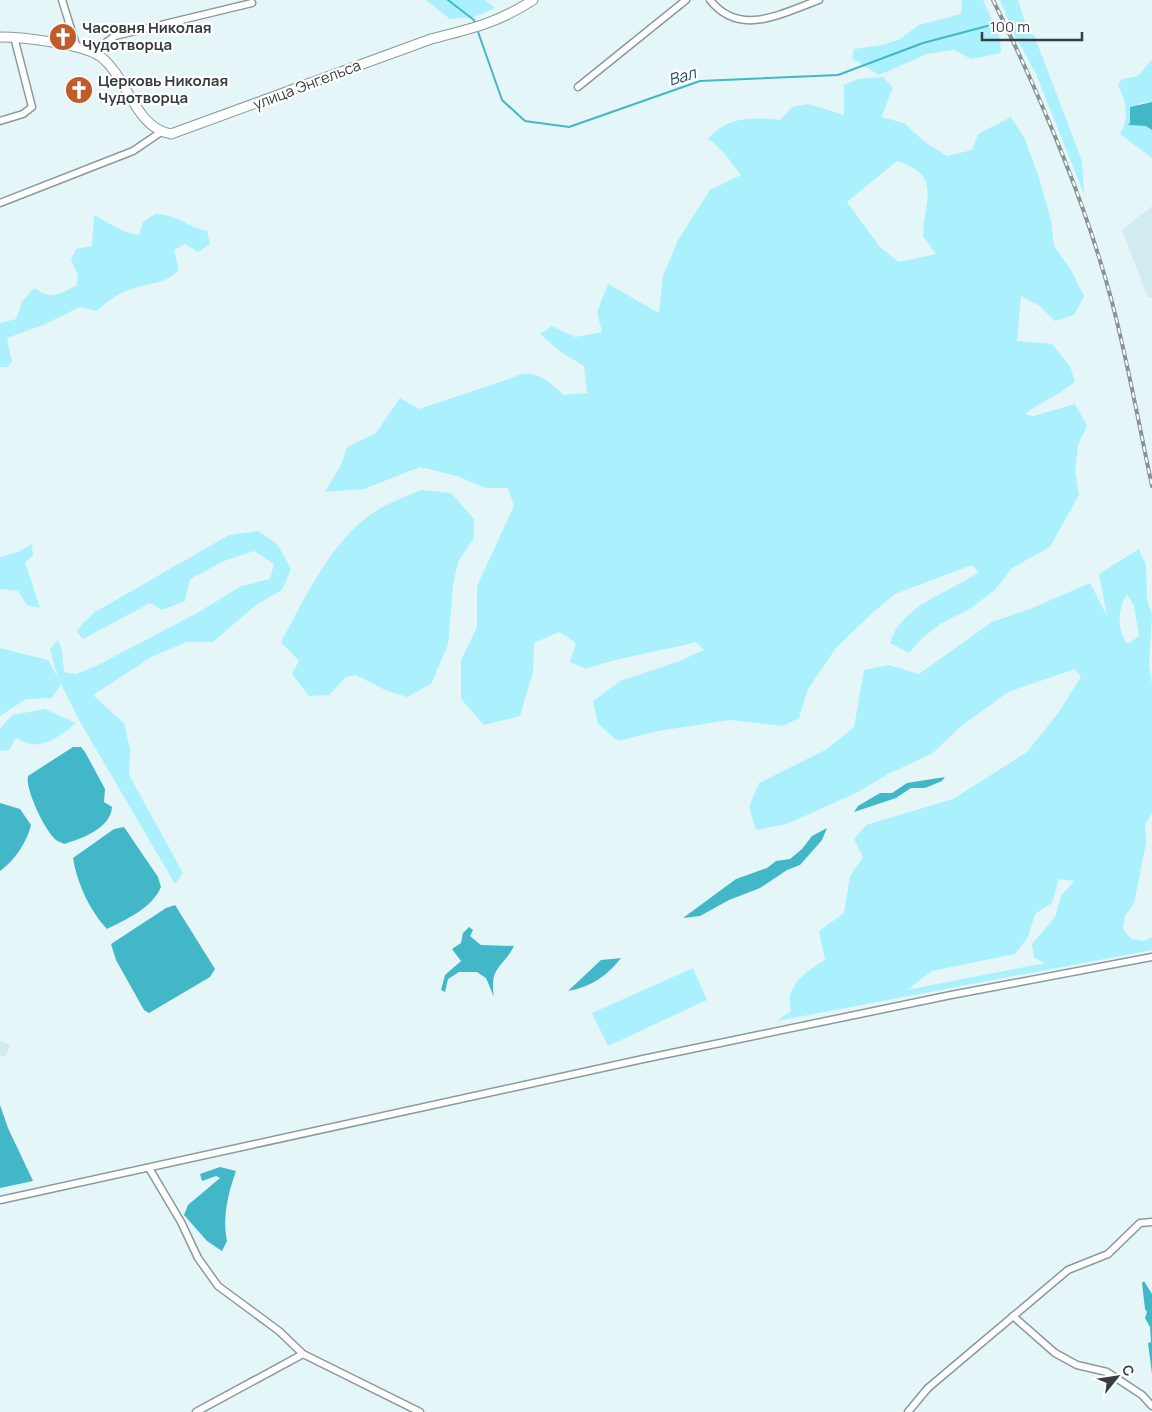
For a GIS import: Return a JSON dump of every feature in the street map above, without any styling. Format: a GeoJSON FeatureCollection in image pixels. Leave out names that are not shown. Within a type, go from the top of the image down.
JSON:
{"type":"FeatureCollection","features":[{"type":"Feature","properties":{"kind":"street"},"geometry":{"type":"LineString","coordinates":[[62,0],[77,48]]}},
{"type":"Feature","properties":{"kind":"street","name":"улица Энгельса"},"geometry":{"type":"LineString","coordinates":[[161,132],[172,134],[184,131],[431,39],[482,26],[508,16],[532,0]]}},
{"type":"Feature","properties":{"kind":"street"},"geometry":{"type":"LineString","coordinates":[[578,87],[686,0]]}},
{"type":"Feature","properties":{"kind":"street"},"geometry":{"type":"LineString","coordinates":[[710,0],[716,8],[745,22],[760,21],[818,0]]}},
{"type":"Feature","properties":{"kind":"street"},"geometry":{"type":"LineString","coordinates":[[92,52],[115,36],[252,3]]}},
{"type":"Feature","properties":{"kind":"street"},"geometry":{"type":"LineString","coordinates":[[0,121],[23,114],[32,107],[14,37]]}},
{"type":"Feature","properties":{"kind":"street"},"geometry":{"type":"LineString","coordinates":[[0,38],[14,37],[92,52],[111,68],[150,125],[161,132],[133,151],[0,203]]}},
{"type":"Feature","properties":{"kind":"street"},"geometry":{"type":"LineString","coordinates":[[0,1200],[922,1001],[1152,957]]}},
{"type":"Feature","properties":{"kind":"street"},"geometry":{"type":"LineString","coordinates":[[149,1168],[198,1258],[218,1286],[279,1331],[303,1354],[420,1412]]}},
{"type":"Feature","properties":{"kind":"street"},"geometry":{"type":"LineString","coordinates":[[908,1412],[928,1388],[1068,1270],[1108,1254],[1140,1223],[1152,1222]]}},
{"type":"Feature","properties":{"kind":"street"},"geometry":{"type":"LineString","coordinates":[[1013,1316],[1055,1353],[1077,1365],[1107,1372],[1142,1395],[1152,1406]]}},
{"type":"Feature","properties":{"kind":"street"},"geometry":{"type":"LineString","coordinates":[[196,1412],[303,1354]]}},
{"type":"Feature","properties":{"kind":"shaded area"},"geometry":{"type":"Polygon","coordinates":[[[426,0],[485,0],[495,8],[474,17],[450,19],[426,0]]]}},
{"type":"Feature","properties":{"kind":"shaded area"},"geometry":{"type":"Polygon","coordinates":[[[962,0],[983,0],[1000,38],[1001,53],[971,59],[954,50],[927,54],[879,75],[852,58],[854,49],[883,45],[900,39],[919,25],[961,14],[962,0]]]}},
{"type":"Feature","properties":{"kind":"shaded area"},"geometry":{"type":"Polygon","coordinates":[[[1000,0],[1018,0],[1028,32],[1034,35],[1082,161],[1084,194],[1036,74],[1013,32],[1000,0]]]}},
{"type":"Feature","properties":{"kind":"shaded area"},"geometry":{"type":"Polygon","coordinates":[[[1152,59],[1152,102],[1139,103],[1128,125],[1146,126],[1152,130],[1152,158],[1120,134],[1125,122],[1126,110],[1118,85],[1122,79],[1138,76],[1152,59]]]}},
{"type":"Feature","properties":{"kind":"shaded area"},"geometry":{"type":"Polygon","coordinates":[[[883,77],[893,88],[881,117],[904,123],[926,143],[947,156],[972,150],[978,134],[1011,117],[1025,139],[1051,220],[1054,246],[1071,270],[1084,296],[1074,315],[1055,321],[1040,306],[1021,296],[1017,341],[1052,344],[1070,366],[1075,382],[1025,414],[1033,416],[1075,404],[1087,426],[1078,445],[1075,471],[1079,495],[1050,547],[1012,568],[995,590],[971,608],[940,624],[921,639],[909,653],[890,643],[904,619],[927,601],[979,572],[972,565],[895,594],[836,648],[808,689],[799,718],[783,726],[730,720],[658,731],[618,741],[598,724],[593,701],[620,681],[677,662],[704,650],[696,642],[586,669],[570,662],[576,643],[559,632],[534,643],[533,672],[520,716],[484,725],[461,699],[461,660],[477,627],[477,586],[514,506],[508,488],[485,488],[457,476],[420,467],[364,489],[325,492],[341,465],[347,447],[376,433],[400,398],[419,409],[525,374],[532,374],[545,379],[564,395],[587,393],[584,366],[561,352],[540,334],[552,326],[575,337],[602,332],[597,312],[608,284],[659,313],[663,276],[678,240],[710,190],[741,175],[722,151],[708,139],[716,131],[732,122],[759,118],[780,120],[792,107],[808,104],[844,115],[844,85],[858,79],[883,77]],[[897,161],[847,202],[880,247],[899,262],[936,254],[923,236],[928,190],[926,182],[921,174],[897,161]]]}},
{"type":"Feature","properties":{"kind":"shaded area"},"geometry":{"type":"Polygon","coordinates":[[[1152,102],[1152,130],[1146,126],[1128,125],[1130,122],[1130,107],[1152,102]]]}},
{"type":"Feature","properties":{"kind":"shaded area"},"geometry":{"type":"Polygon","coordinates":[[[1152,206],[1152,297],[1148,298],[1122,230],[1152,206]]]}},
{"type":"Feature","properties":{"kind":"shaded area"},"geometry":{"type":"Polygon","coordinates":[[[155,214],[170,216],[207,231],[210,244],[198,252],[185,244],[174,250],[179,270],[164,280],[125,291],[97,311],[80,307],[43,325],[7,338],[12,362],[7,367],[0,367],[0,323],[16,319],[22,302],[34,288],[46,294],[56,295],[77,285],[78,275],[71,260],[76,249],[92,246],[94,215],[125,232],[139,235],[143,222],[155,214]]]}},
{"type":"Feature","properties":{"kind":"shaded area"},"geometry":{"type":"Polygon","coordinates":[[[421,490],[451,493],[474,519],[474,538],[458,562],[453,585],[448,645],[431,684],[407,697],[385,690],[356,675],[346,677],[329,695],[309,696],[292,674],[299,661],[281,642],[298,609],[328,560],[352,531],[379,509],[421,490]]]}},
{"type":"Feature","properties":{"kind":"shaded area"},"geometry":{"type":"Polygon","coordinates":[[[258,531],[277,544],[291,569],[282,590],[256,605],[213,642],[187,642],[153,656],[93,695],[124,723],[130,749],[129,775],[183,873],[175,884],[79,720],[61,684],[52,698],[26,699],[0,716],[0,648],[48,660],[58,678],[50,649],[58,640],[62,651],[64,672],[76,674],[96,666],[199,612],[241,586],[270,579],[274,564],[254,551],[224,561],[190,579],[185,601],[162,610],[150,603],[83,639],[77,632],[81,625],[95,612],[229,535],[258,531]]]}},
{"type":"Feature","properties":{"kind":"shaded area"},"geometry":{"type":"Polygon","coordinates":[[[32,544],[33,556],[25,562],[40,608],[27,605],[18,591],[0,589],[0,557],[18,552],[32,544]]]}},
{"type":"Feature","properties":{"kind":"shaded area"},"geometry":{"type":"Polygon","coordinates":[[[1139,549],[1146,565],[1147,599],[1152,615],[1149,664],[1152,685],[1152,813],[1145,824],[1146,843],[1134,903],[1125,916],[1123,929],[1131,939],[1144,941],[1152,937],[1152,950],[777,1021],[791,1011],[791,994],[798,981],[825,960],[819,931],[844,913],[850,876],[863,857],[854,839],[866,825],[953,799],[1027,752],[1059,712],[1081,677],[1075,669],[1008,692],[960,727],[933,753],[888,774],[858,792],[787,824],[756,830],[749,807],[759,783],[827,749],[854,727],[864,670],[889,665],[919,674],[992,622],[1030,609],[1090,583],[1107,616],[1099,574],[1139,549]],[[1127,594],[1120,613],[1120,626],[1124,639],[1128,644],[1139,636],[1134,606],[1127,594]],[[1059,879],[1052,903],[1035,914],[1028,937],[1015,954],[932,971],[907,990],[1045,963],[1034,958],[1032,944],[1055,917],[1061,896],[1074,881],[1059,879]]]}},
{"type":"Feature","properties":{"kind":"shaded area"},"geometry":{"type":"Polygon","coordinates":[[[45,709],[76,723],[49,741],[32,744],[16,738],[9,750],[0,751],[0,729],[12,715],[45,709]]]}},
{"type":"Feature","properties":{"kind":"shaded area"},"geometry":{"type":"Polygon","coordinates":[[[73,747],[81,747],[85,752],[105,789],[104,802],[112,807],[110,814],[101,827],[86,836],[64,844],[55,839],[41,817],[29,790],[28,776],[73,747]]]}},
{"type":"Feature","properties":{"kind":"shaded area"},"geometry":{"type":"Polygon","coordinates":[[[945,777],[942,781],[925,788],[911,788],[896,798],[854,812],[858,806],[880,793],[892,793],[907,783],[945,777]]]}},
{"type":"Feature","properties":{"kind":"shaded area"},"geometry":{"type":"Polygon","coordinates":[[[0,803],[20,809],[31,825],[19,851],[0,871],[0,803]]]}},
{"type":"Feature","properties":{"kind":"shaded area"},"geometry":{"type":"Polygon","coordinates":[[[124,827],[158,877],[161,887],[152,901],[145,907],[131,917],[107,929],[95,914],[85,896],[73,858],[114,829],[124,827]]]}},
{"type":"Feature","properties":{"kind":"shaded area"},"geometry":{"type":"Polygon","coordinates":[[[827,828],[822,840],[800,865],[787,870],[760,888],[729,900],[700,916],[683,918],[736,879],[767,868],[776,861],[790,859],[802,849],[812,836],[827,828]]]}},
{"type":"Feature","properties":{"kind":"shaded area"},"geometry":{"type":"Polygon","coordinates":[[[175,905],[215,969],[210,977],[149,1013],[144,1010],[116,960],[111,944],[166,908],[175,905]]]}},
{"type":"Feature","properties":{"kind":"shaded area"},"geometry":{"type":"Polygon","coordinates":[[[469,927],[473,930],[470,936],[481,945],[514,946],[495,973],[493,979],[494,997],[486,978],[477,972],[459,972],[448,979],[445,992],[441,990],[445,975],[461,961],[452,949],[461,943],[463,933],[469,927]]]}},
{"type":"Feature","properties":{"kind":"shaded area"},"geometry":{"type":"Polygon","coordinates":[[[621,958],[598,980],[584,987],[568,991],[601,960],[621,958]]]}},
{"type":"Feature","properties":{"kind":"shaded area"},"geometry":{"type":"Polygon","coordinates":[[[693,968],[707,1000],[608,1046],[592,1013],[693,968]]]}},
{"type":"Feature","properties":{"kind":"shaded area"},"geometry":{"type":"Polygon","coordinates":[[[0,1041],[10,1045],[5,1057],[0,1055],[0,1041]]]}},
{"type":"Feature","properties":{"kind":"shaded area"},"geometry":{"type":"Polygon","coordinates":[[[0,1105],[8,1128],[33,1181],[0,1188],[0,1105]]]}},
{"type":"Feature","properties":{"kind":"shaded area"},"geometry":{"type":"Polygon","coordinates":[[[220,1167],[236,1171],[227,1206],[225,1223],[227,1241],[222,1251],[207,1241],[184,1215],[188,1205],[220,1178],[216,1176],[202,1181],[200,1174],[220,1167]]]}},
{"type":"Feature","properties":{"kind":"shaded area"},"geometry":{"type":"Polygon","coordinates":[[[1144,1281],[1152,1294],[1152,1374],[1148,1343],[1151,1342],[1150,1327],[1145,1318],[1147,1312],[1142,1283],[1144,1281]]]}},
{"type":"Feature","properties":{"kind":"waterway","name":"Вал"},"geometry":{"type":"LineString","coordinates":[[448,0],[474,20],[476,25]]}},
{"type":"Feature","properties":{"kind":"waterway","name":"Вал"},"geometry":{"type":"LineString","coordinates":[[477,29],[502,100],[525,121],[569,127],[700,81],[838,75],[923,43],[991,25]]}},
{"type":"Feature","properties":{"kind":"railway"},"geometry":{"type":"LineString","coordinates":[[993,0],[1028,73],[1060,148],[1101,263],[1118,325],[1152,486]]}},
{"type":"Feature","properties":{"kind":"place","name":"Часовня Николая Чудотворца"},"geometry":{"type":"Point","coordinates":[63,37]}},
{"type":"Feature","properties":{"kind":"place","name":"Церковь Николая Чудотворца"},"geometry":{"type":"Point","coordinates":[79,90]}}]}
